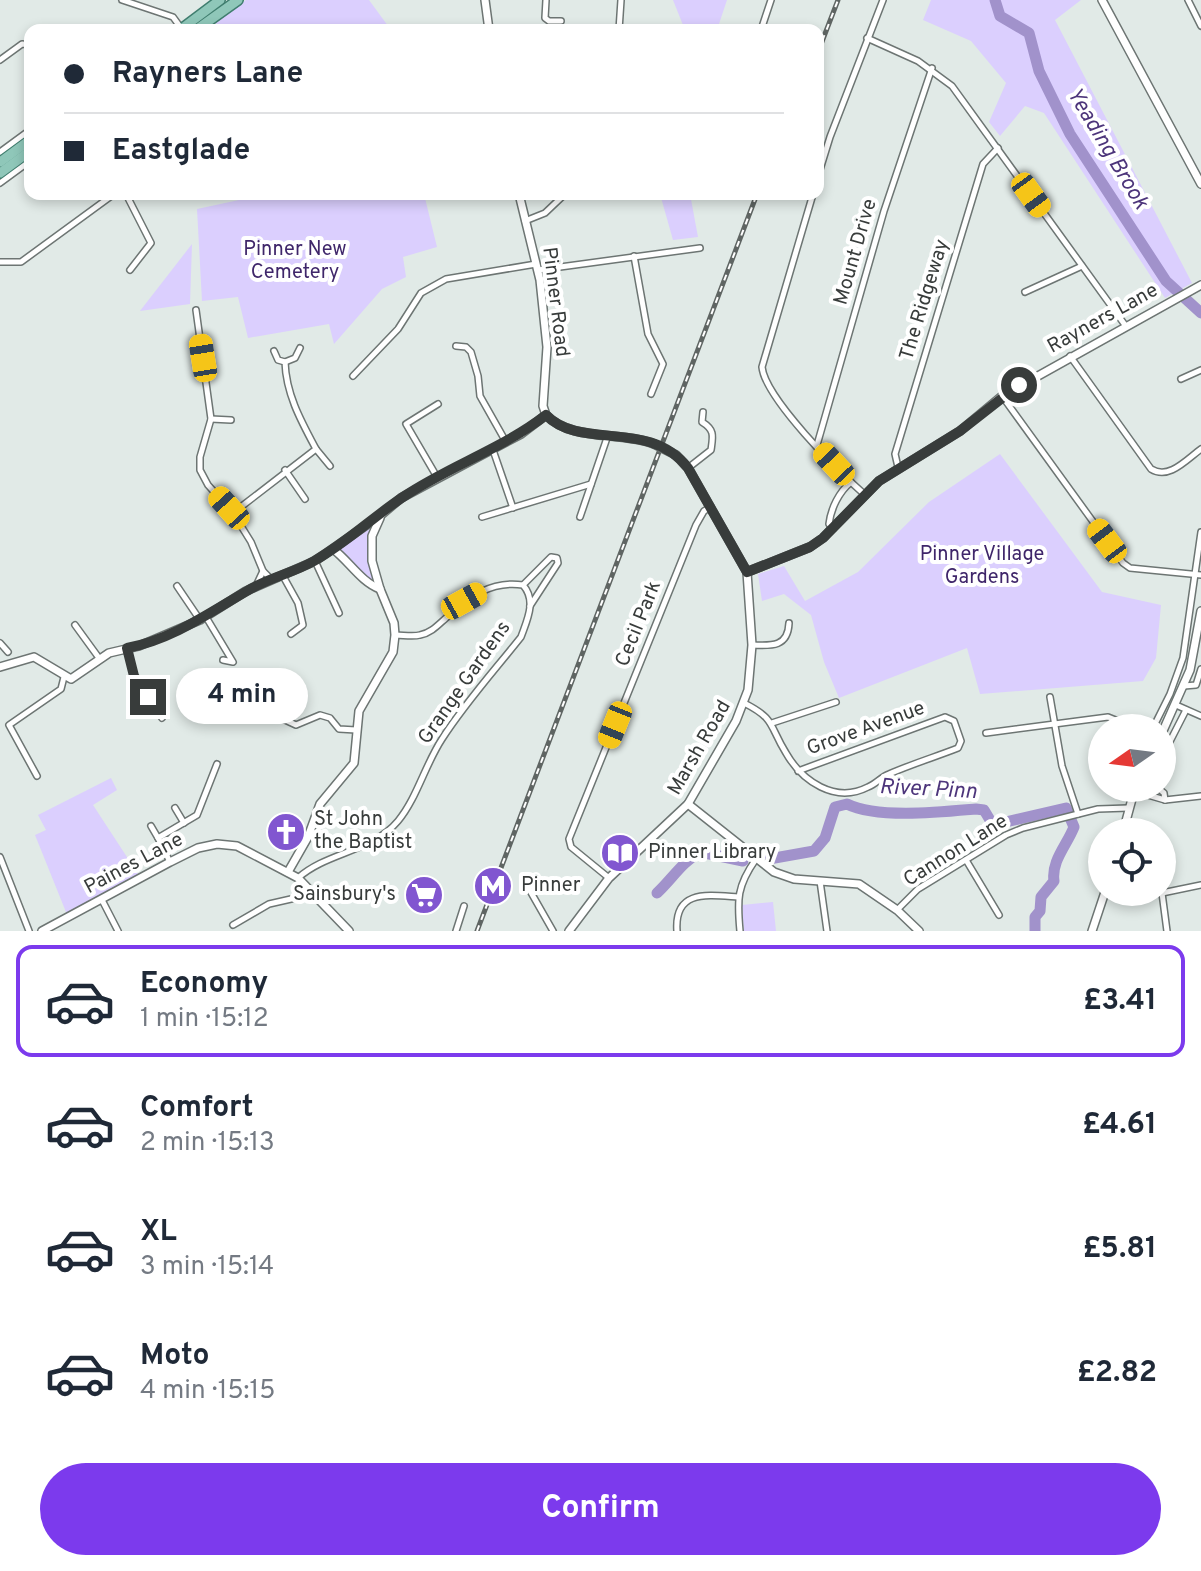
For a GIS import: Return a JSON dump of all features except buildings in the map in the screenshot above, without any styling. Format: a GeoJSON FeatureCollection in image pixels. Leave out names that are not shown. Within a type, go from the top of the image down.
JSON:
{"type":"FeatureCollection","features":[{"type":"Feature","properties":{"kind":"main road"},"geometry":{"type":"LineString","coordinates":[[186,24],[207,5],[220,0]]}},
{"type":"Feature","properties":{"kind":"main road"},"geometry":{"type":"LineString","coordinates":[[204,24],[238,0]]}},
{"type":"Feature","properties":{"kind":"main road"},"geometry":{"type":"LineString","coordinates":[[0,162],[24,153]]}},
{"type":"Feature","properties":{"kind":"main road"},"geometry":{"type":"LineString","coordinates":[[0,173],[24,154]]}},
{"type":"Feature","properties":{"kind":"street"},"geometry":{"type":"LineString","coordinates":[[122,0],[173,17],[178,24]]}},
{"type":"Feature","properties":{"kind":"street"},"geometry":{"type":"LineString","coordinates":[[485,0],[488,24]]}},
{"type":"Feature","properties":{"kind":"street"},"geometry":{"type":"LineString","coordinates":[[546,0],[545,18],[561,21]]}},
{"type":"Feature","properties":{"kind":"street"},"geometry":{"type":"LineString","coordinates":[[619,24],[621,0]]}},
{"type":"Feature","properties":{"kind":"street"},"geometry":{"type":"LineString","coordinates":[[763,24],[771,0]]}},
{"type":"Feature","properties":{"kind":"street"},"geometry":{"type":"LineString","coordinates":[[824,159],[883,0]]}},
{"type":"Feature","properties":{"kind":"street"},"geometry":{"type":"LineString","coordinates":[[1102,0],[1201,184]]}},
{"type":"Feature","properties":{"kind":"street"},"geometry":{"type":"LineString","coordinates":[[1188,0],[1201,26]]}},
{"type":"Feature","properties":{"kind":"street"},"geometry":{"type":"LineString","coordinates":[[867,38],[932,68],[952,86],[1125,325]]}},
{"type":"Feature","properties":{"kind":"street"},"geometry":{"type":"LineString","coordinates":[[0,60],[24,44]]}},
{"type":"Feature","properties":{"kind":"street","name":"Mount Drive"},"geometry":{"type":"LineString","coordinates":[[817,445],[884,211],[932,68]]}},
{"type":"Feature","properties":{"kind":"street"},"geometry":{"type":"LineString","coordinates":[[0,152],[24,134]]}},
{"type":"Feature","properties":{"kind":"street","name":"The Ridgeway"},"geometry":{"type":"LineString","coordinates":[[898,467],[895,454],[983,164],[998,148]]}},
{"type":"Feature","properties":{"kind":"street"},"geometry":{"type":"LineString","coordinates":[[0,183],[24,156]]}},
{"type":"Feature","properties":{"kind":"street"},"geometry":{"type":"LineString","coordinates":[[0,262],[21,262],[106,200]]}},
{"type":"Feature","properties":{"kind":"street"},"geometry":{"type":"LineString","coordinates":[[129,200],[151,243],[130,270]]}},
{"type":"Feature","properties":{"kind":"street","name":"Pinner Road"},"geometry":{"type":"LineString","coordinates":[[520,200],[538,267],[547,347],[543,406],[546,415]]}},
{"type":"Feature","properties":{"kind":"street"},"geometry":{"type":"LineString","coordinates":[[525,221],[545,213],[559,200]]}},
{"type":"Feature","properties":{"kind":"street"},"geometry":{"type":"LineString","coordinates":[[811,200],[762,367],[763,376],[777,399],[864,494]]}},
{"type":"Feature","properties":{"kind":"street"},"geometry":{"type":"LineString","coordinates":[[353,376],[398,329],[421,293],[446,279],[700,248]]}},
{"type":"Feature","properties":{"kind":"street"},"geometry":{"type":"LineString","coordinates":[[634,256],[648,334],[663,364],[651,394]]}},
{"type":"Feature","properties":{"kind":"street"},"geometry":{"type":"LineString","coordinates":[[1025,292],[1082,266]]}},
{"type":"Feature","properties":{"kind":"street","name":"Rayners Lane"},"geometry":{"type":"LineString","coordinates":[[747,572],[810,547],[833,530],[864,494],[898,467],[960,431],[1002,396],[1201,285]]}},
{"type":"Feature","properties":{"kind":"street"},"geometry":{"type":"LineString","coordinates":[[196,310],[211,419],[200,457],[200,470],[208,485],[233,513],[251,542],[263,571],[272,580]]}},
{"type":"Feature","properties":{"kind":"street"},"geometry":{"type":"LineString","coordinates":[[456,346],[466,347],[471,352],[480,396],[506,442]]}},
{"type":"Feature","properties":{"kind":"street"},"geometry":{"type":"LineString","coordinates":[[274,351],[278,360],[285,362],[295,358],[300,348]]}},
{"type":"Feature","properties":{"kind":"street"},"geometry":{"type":"LineString","coordinates":[[1070,356],[1151,469],[1168,473],[1201,449]]}},
{"type":"Feature","properties":{"kind":"street"},"geometry":{"type":"LineString","coordinates":[[285,362],[286,384],[300,420],[316,449],[330,466]]}},
{"type":"Feature","properties":{"kind":"street"},"geometry":{"type":"LineString","coordinates":[[1181,379],[1201,370]]}},
{"type":"Feature","properties":{"kind":"street"},"geometry":{"type":"LineString","coordinates":[[1002,396],[1123,563],[1130,568],[1198,575]]}},
{"type":"Feature","properties":{"kind":"street"},"geometry":{"type":"LineString","coordinates":[[437,477],[406,424],[438,404]]}},
{"type":"Feature","properties":{"kind":"street"},"geometry":{"type":"LineString","coordinates":[[688,468],[711,450],[713,434],[711,427],[702,422],[703,412]]}},
{"type":"Feature","properties":{"kind":"street"},"geometry":{"type":"LineString","coordinates":[[1,664],[34,657],[71,679],[99,658],[158,639],[203,619],[256,586],[315,561],[401,498],[493,450],[546,415]]}},
{"type":"Feature","properties":{"kind":"street","name":"Marsh Road"},"geometry":{"type":"LineString","coordinates":[[546,415],[559,426],[651,442],[676,455],[688,468],[747,572],[752,645],[744,703],[688,804],[609,878],[569,931]]}},
{"type":"Feature","properties":{"kind":"street"},"geometry":{"type":"LineString","coordinates":[[211,419],[231,420]]}},
{"type":"Feature","properties":{"kind":"street"},"geometry":{"type":"LineString","coordinates":[[580,517],[608,435]]}},
{"type":"Feature","properties":{"kind":"street"},"geometry":{"type":"LineString","coordinates":[[233,513],[316,449]]}},
{"type":"Feature","properties":{"kind":"street"},"geometry":{"type":"LineString","coordinates":[[493,450],[513,508]]}},
{"type":"Feature","properties":{"kind":"street"},"geometry":{"type":"LineString","coordinates":[[285,470],[305,499]]}},
{"type":"Feature","properties":{"kind":"street"},"geometry":{"type":"LineString","coordinates":[[833,530],[829,524],[830,518],[842,490],[851,482]]}},
{"type":"Feature","properties":{"kind":"street"},"geometry":{"type":"LineString","coordinates":[[482,517],[591,484]]}},
{"type":"Feature","properties":{"kind":"street","name":"Cecil Park"},"geometry":{"type":"LineString","coordinates":[[609,878],[571,847],[569,839],[696,525],[704,511],[712,507]]}},
{"type":"Feature","properties":{"kind":"street"},"geometry":{"type":"LineString","coordinates":[[288,872],[308,837],[320,804],[354,763],[359,711],[387,666],[395,635],[394,623],[372,561],[372,536],[381,515]]}},
{"type":"Feature","properties":{"kind":"street"},"geometry":{"type":"LineString","coordinates":[[1160,714],[1183,658],[1198,575],[1201,532]]}},
{"type":"Feature","properties":{"kind":"street"},"geometry":{"type":"LineString","coordinates":[[333,549],[380,589]]}},
{"type":"Feature","properties":{"kind":"street"},"geometry":{"type":"LineString","coordinates":[[523,585],[551,557],[557,558],[558,563],[530,606]]}},
{"type":"Feature","properties":{"kind":"street"},"geometry":{"type":"LineString","coordinates":[[315,561],[339,613]]}},
{"type":"Feature","properties":{"kind":"street"},"geometry":{"type":"LineString","coordinates":[[256,586],[263,571]]}},
{"type":"Feature","properties":{"kind":"street"},"geometry":{"type":"LineString","coordinates":[[283,576],[298,603],[303,625],[291,634]]}},
{"type":"Feature","properties":{"kind":"street","name":"Grange Gardens"},"geometry":{"type":"LineString","coordinates":[[298,878],[311,867],[382,836],[399,819],[441,740],[521,637],[531,598],[523,585],[487,588],[464,601],[434,629],[420,635],[395,635]]}},
{"type":"Feature","properties":{"kind":"street"},"geometry":{"type":"LineString","coordinates":[[177,586],[233,662],[223,660]]}},
{"type":"Feature","properties":{"kind":"street"},"geometry":{"type":"LineString","coordinates":[[1172,714],[1196,646],[1201,611]]}},
{"type":"Feature","properties":{"kind":"street"},"geometry":{"type":"LineString","coordinates":[[752,645],[777,645],[788,635],[789,623]]}},
{"type":"Feature","properties":{"kind":"street"},"geometry":{"type":"LineString","coordinates":[[75,625],[99,658]]}},
{"type":"Feature","properties":{"kind":"street"},"geometry":{"type":"LineString","coordinates":[[0,643],[8,652]]}},
{"type":"Feature","properties":{"kind":"street"},"geometry":{"type":"LineString","coordinates":[[127,648],[134,676],[162,718]]}},
{"type":"Feature","properties":{"kind":"street"},"geometry":{"type":"LineString","coordinates":[[1184,686],[1196,685],[1201,669]]}},
{"type":"Feature","properties":{"kind":"street"},"geometry":{"type":"LineString","coordinates":[[37,776],[9,725],[61,689],[64,677]]}},
{"type":"Feature","properties":{"kind":"street"},"geometry":{"type":"LineString","coordinates":[[1050,697],[1062,766],[1075,815]]}},
{"type":"Feature","properties":{"kind":"street"},"geometry":{"type":"LineString","coordinates":[[772,723],[836,702]]}},
{"type":"Feature","properties":{"kind":"street"},"geometry":{"type":"LineString","coordinates":[[744,703],[764,713],[772,723],[798,771]]}},
{"type":"Feature","properties":{"kind":"street"},"geometry":{"type":"LineString","coordinates":[[1176,705],[1201,716]]}},
{"type":"Feature","properties":{"kind":"street"},"geometry":{"type":"LineString","coordinates":[[1176,730],[1186,710]]}},
{"type":"Feature","properties":{"kind":"street"},"geometry":{"type":"LineString","coordinates":[[283,719],[296,725],[320,715],[330,718],[339,729],[356,730]]}},
{"type":"Feature","properties":{"kind":"street","name":"Grove Avenue"},"geometry":{"type":"LineString","coordinates":[[945,717],[952,718],[961,741],[958,748],[885,775],[856,791],[824,789],[809,782],[798,771],[945,717]]}},
{"type":"Feature","properties":{"kind":"street"},"geometry":{"type":"LineString","coordinates":[[986,733],[1088,720]]}},
{"type":"Feature","properties":{"kind":"street"},"geometry":{"type":"LineString","coordinates":[[158,838],[197,815],[217,764]]}},
{"type":"Feature","properties":{"kind":"street"},"geometry":{"type":"LineString","coordinates":[[1176,799],[1201,796]]}},
{"type":"Feature","properties":{"kind":"street"},"geometry":{"type":"LineString","coordinates":[[1126,818],[1130,802]]}},
{"type":"Feature","properties":{"kind":"street"},"geometry":{"type":"LineString","coordinates":[[688,804],[774,872],[794,879],[859,884],[897,910],[919,931]]}},
{"type":"Feature","properties":{"kind":"street"},"geometry":{"type":"LineString","coordinates":[[175,808],[184,823]]}},
{"type":"Feature","properties":{"kind":"street","name":"Cannon Lane"},"geometry":{"type":"LineString","coordinates":[[897,910],[918,889],[1023,828],[1098,809],[1128,808]]}},
{"type":"Feature","properties":{"kind":"street"},"geometry":{"type":"LineString","coordinates":[[151,826],[170,862]]}},
{"type":"Feature","properties":{"kind":"street","name":"Paines Lane"},"geometry":{"type":"LineString","coordinates":[[42,931],[198,848],[217,844],[237,846],[298,878],[349,931]]}},
{"type":"Feature","properties":{"kind":"street"},"geometry":{"type":"LineString","coordinates":[[0,857],[29,931]]}},
{"type":"Feature","properties":{"kind":"street"},"geometry":{"type":"LineString","coordinates":[[740,931],[738,897],[742,879],[756,859]]}},
{"type":"Feature","properties":{"kind":"street"},"geometry":{"type":"LineString","coordinates":[[966,860],[999,915]]}},
{"type":"Feature","properties":{"kind":"street"},"geometry":{"type":"LineString","coordinates":[[820,881],[827,931]]}},
{"type":"Feature","properties":{"kind":"street"},"geometry":{"type":"LineString","coordinates":[[525,882],[553,931]]}},
{"type":"Feature","properties":{"kind":"street"},"geometry":{"type":"LineString","coordinates":[[1176,890],[1201,885]]}},
{"type":"Feature","properties":{"kind":"street"},"geometry":{"type":"LineString","coordinates":[[233,925],[269,904],[315,894]]}},
{"type":"Feature","properties":{"kind":"street"},"geometry":{"type":"LineString","coordinates":[[677,931],[681,907],[692,897],[705,894],[738,897]]}},
{"type":"Feature","properties":{"kind":"street"},"geometry":{"type":"LineString","coordinates":[[102,900],[118,931]]}},
{"type":"Feature","properties":{"kind":"street"},"geometry":{"type":"LineString","coordinates":[[456,931],[464,906]]}},
{"type":"Feature","properties":{"kind":"street"},"geometry":{"type":"LineString","coordinates":[[1092,931],[1100,906]]}},
{"type":"Feature","properties":{"kind":"street"},"geometry":{"type":"LineString","coordinates":[[1162,906],[1167,931]]}},
{"type":"Feature","properties":{"kind":"green space"},"geometry":{"type":"Polygon","coordinates":[[[246,0],[369,0],[387,24],[216,24],[215,22],[246,0]]]}},
{"type":"Feature","properties":{"kind":"green space"},"geometry":{"type":"Polygon","coordinates":[[[673,0],[727,0],[719,24],[683,24],[673,0]]]}},
{"type":"Feature","properties":{"kind":"green space"},"geometry":{"type":"Polygon","coordinates":[[[931,0],[1081,0],[1055,20],[1192,283],[1165,298],[1044,113],[1025,106],[1000,136],[989,122],[1006,83],[971,41],[923,20],[931,0]]]}},
{"type":"Feature","properties":{"kind":"green space","name":"Pinner New Cemetery"},"geometry":{"type":"Polygon","coordinates":[[[239,200],[425,200],[437,247],[403,257],[406,277],[382,289],[334,344],[329,324],[248,338],[238,297],[202,301],[197,209],[239,200]]]}},
{"type":"Feature","properties":{"kind":"green space"},"geometry":{"type":"Polygon","coordinates":[[[662,200],[691,200],[698,237],[673,240],[662,200]]]}},
{"type":"Feature","properties":{"kind":"green space"},"geometry":{"type":"Polygon","coordinates":[[[192,244],[190,304],[140,311],[192,244]]]}},
{"type":"Feature","properties":{"kind":"green space","name":"Pinner Village Gardens"},"geometry":{"type":"Polygon","coordinates":[[[1000,454],[1102,592],[1161,605],[1156,658],[1143,681],[980,694],[967,648],[839,698],[824,662],[811,615],[784,594],[762,601],[758,574],[784,566],[805,601],[858,572],[929,502],[1000,454]]]}},
{"type":"Feature","properties":{"kind":"green space"},"geometry":{"type":"Polygon","coordinates":[[[371,525],[369,553],[374,583],[339,549],[371,525]]]}},
{"type":"Feature","properties":{"kind":"green space"},"geometry":{"type":"Polygon","coordinates":[[[111,778],[117,790],[93,805],[140,877],[68,917],[35,835],[46,830],[38,815],[111,778]]]}},
{"type":"Feature","properties":{"kind":"green space"},"geometry":{"type":"Polygon","coordinates":[[[773,902],[776,931],[744,931],[742,905],[773,902]]]}},
{"type":"Feature","properties":{"kind":"waterway","name":"Yeading Brook"},"geometry":{"type":"LineString","coordinates":[[995,0],[1000,16],[1029,33],[1039,71],[1070,134],[1166,281],[1201,313]]}},
{"type":"Feature","properties":{"kind":"waterway","name":"River Pinn"},"geometry":{"type":"LineString","coordinates":[[769,859],[814,851],[825,838],[835,807],[847,804],[892,813],[984,810],[993,825],[1066,808],[1074,827],[1057,860],[1054,881],[1041,897],[1040,911],[1035,917],[1035,931]]}},
{"type":"Feature","properties":{"kind":"waterway","name":"River Pinn"},"geometry":{"type":"LineString","coordinates":[[657,893],[700,852],[743,861]]}},
{"type":"Feature","properties":{"kind":"railway"},"geometry":{"type":"LineString","coordinates":[[824,36],[838,0]]}},
{"type":"Feature","properties":{"kind":"railway"},"geometry":{"type":"LineString","coordinates":[[477,931],[755,200]]}},
{"type":"Feature","properties":{"kind":"place","name":"St John the Baptist"},"geometry":{"type":"Point","coordinates":[286,832]}},
{"type":"Feature","properties":{"kind":"place","name":"Pinner Library"},"geometry":{"type":"Point","coordinates":[620,853]}},
{"type":"Feature","properties":{"kind":"place","name":"Pinner"},"geometry":{"type":"Point","coordinates":[493,886]}},
{"type":"Feature","properties":{"kind":"place","name":"Sainsbury's"},"geometry":{"type":"Point","coordinates":[424,895]}},
{"type":"Feature","properties":{"kind":"route"},"geometry":{"type":"LineString","coordinates":[[148,697],[134,676],[127,648],[158,639],[200,620],[246,591],[315,561],[401,498],[521,434],[546,415],[559,426],[572,430],[636,438],[676,455],[688,468],[712,507],[747,572],[810,547],[833,530],[879,481],[960,431],[1019,385]]}}]}
